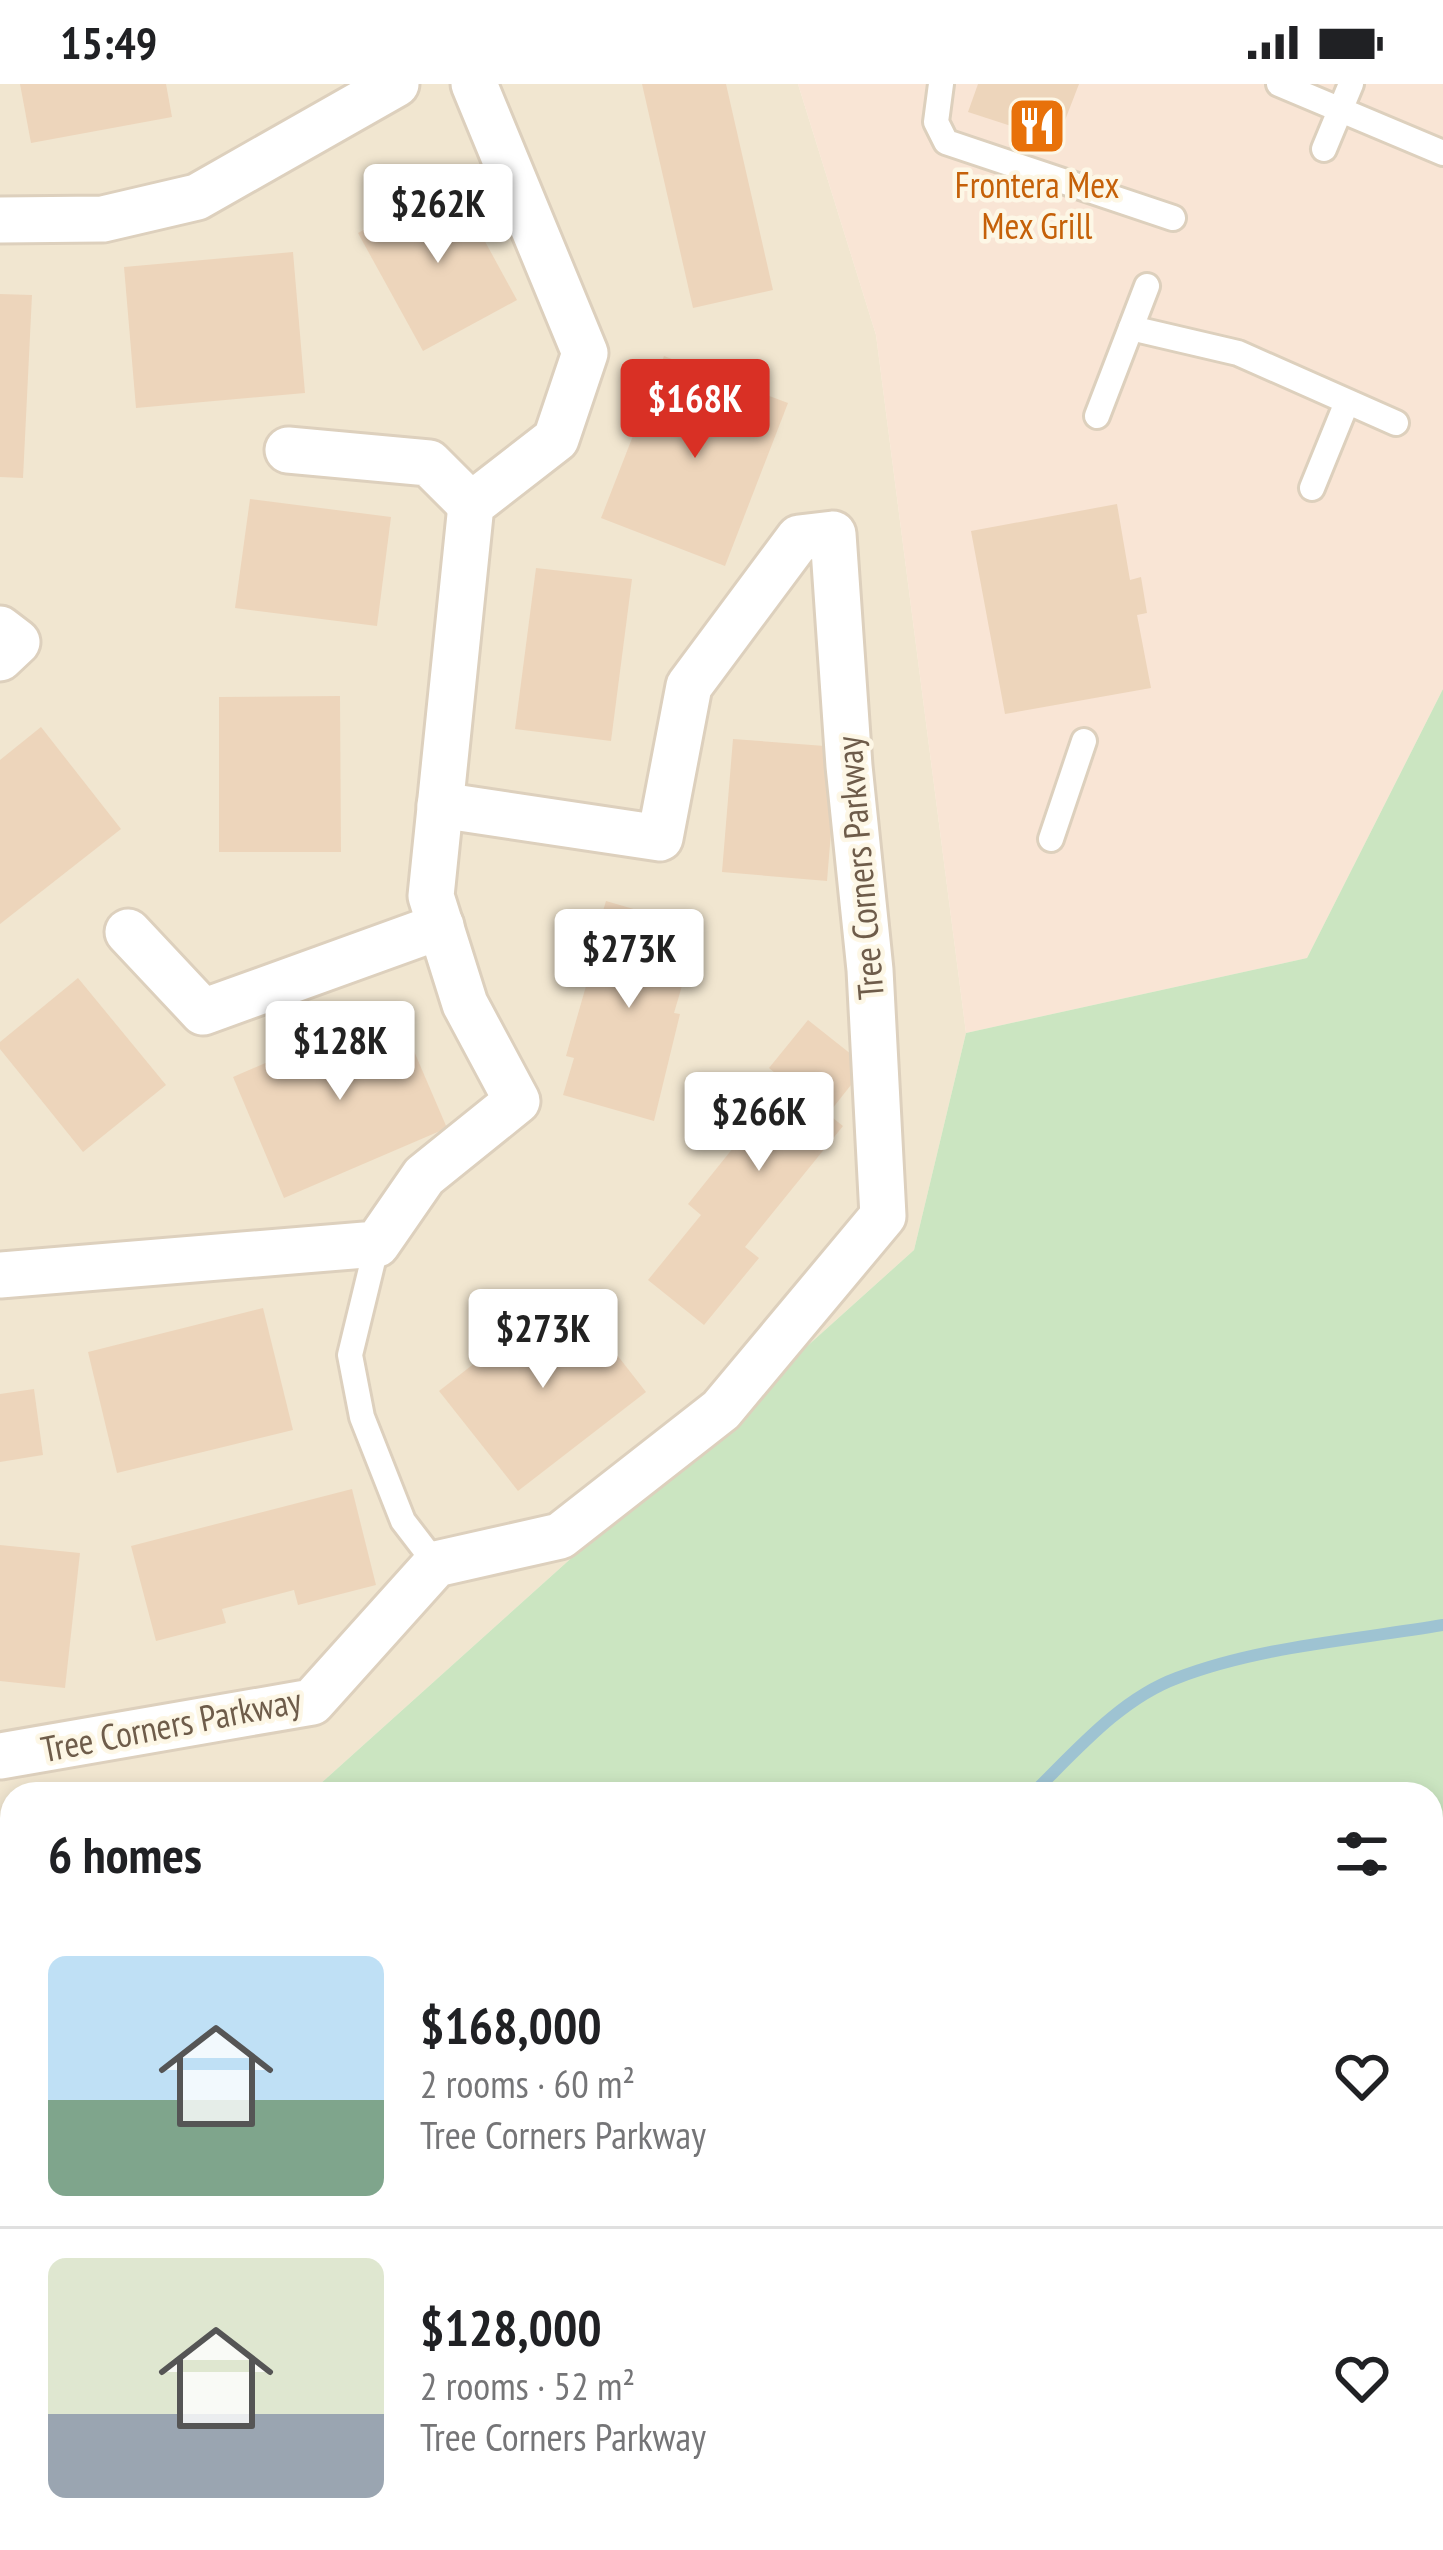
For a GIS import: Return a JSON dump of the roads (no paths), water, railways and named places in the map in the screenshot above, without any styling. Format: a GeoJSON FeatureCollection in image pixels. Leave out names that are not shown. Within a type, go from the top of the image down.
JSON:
{"type":"FeatureCollection","features":[{"type":"Feature","properties":{"kind":"street"},"geometry":{"type":"LineString","coordinates":[[0,220],[103,219],[197,197],[396,84]]}},
{"type":"Feature","properties":{"kind":"street"},"geometry":{"type":"LineString","coordinates":[[0,1275],[377,1244],[424,1177],[517,1100],[465,1004],[431,896],[471,505],[556,439],[585,353],[474,84]]}},
{"type":"Feature","properties":{"kind":"street"},"geometry":{"type":"LineString","coordinates":[[288,450],[429,463],[471,505]]}},
{"type":"Feature","properties":{"kind":"street","name":"Tree Corners Parkway"},"geometry":{"type":"LineString","coordinates":[[0,1756],[312,1702],[436,1564],[560,1536],[721,1410],[883,1216],[870,970],[849,766],[833,534],[799,538],[689,686],[660,838],[440,805]]}},
{"type":"Feature","properties":{"kind":"street"},"geometry":{"type":"LineString","coordinates":[[0,629],[17,642],[0,658]]}},
{"type":"Feature","properties":{"kind":"street"},"geometry":{"type":"LineString","coordinates":[[128,932],[202,1012],[441,926]]}},
{"type":"Feature","properties":{"kind":"lane"},"geometry":{"type":"LineString","coordinates":[[940,84],[936,122],[946,142],[1173,218]]}},
{"type":"Feature","properties":{"kind":"lane"},"geometry":{"type":"LineString","coordinates":[[1279,84],[1443,153]]}},
{"type":"Feature","properties":{"kind":"lane"},"geometry":{"type":"LineString","coordinates":[[1324,149],[1351,84]]}},
{"type":"Feature","properties":{"kind":"lane"},"geometry":{"type":"LineString","coordinates":[[1097,416],[1147,286]]}},
{"type":"Feature","properties":{"kind":"lane"},"geometry":{"type":"LineString","coordinates":[[1131,328],[1238,353],[1396,423]]}},
{"type":"Feature","properties":{"kind":"lane"},"geometry":{"type":"LineString","coordinates":[[1312,488],[1347,401]]}},
{"type":"Feature","properties":{"kind":"lane"},"geometry":{"type":"LineString","coordinates":[[1051,839],[1084,741]]}},
{"type":"Feature","properties":{"kind":"lane"},"geometry":{"type":"LineString","coordinates":[[377,1244],[350,1355],[362,1417],[404,1521],[436,1564]]}},
{"type":"Feature","properties":{"kind":"waterway"},"geometry":{"type":"LineString","coordinates":[[1044,1782],[1117,1713],[1177,1678],[1275,1651],[1443,1625]]}},
{"type":"Feature","properties":{"kind":"place","name":"Frontera Mex Mex Grill"},"geometry":{"type":"Point","coordinates":[1037,126]}}]}
